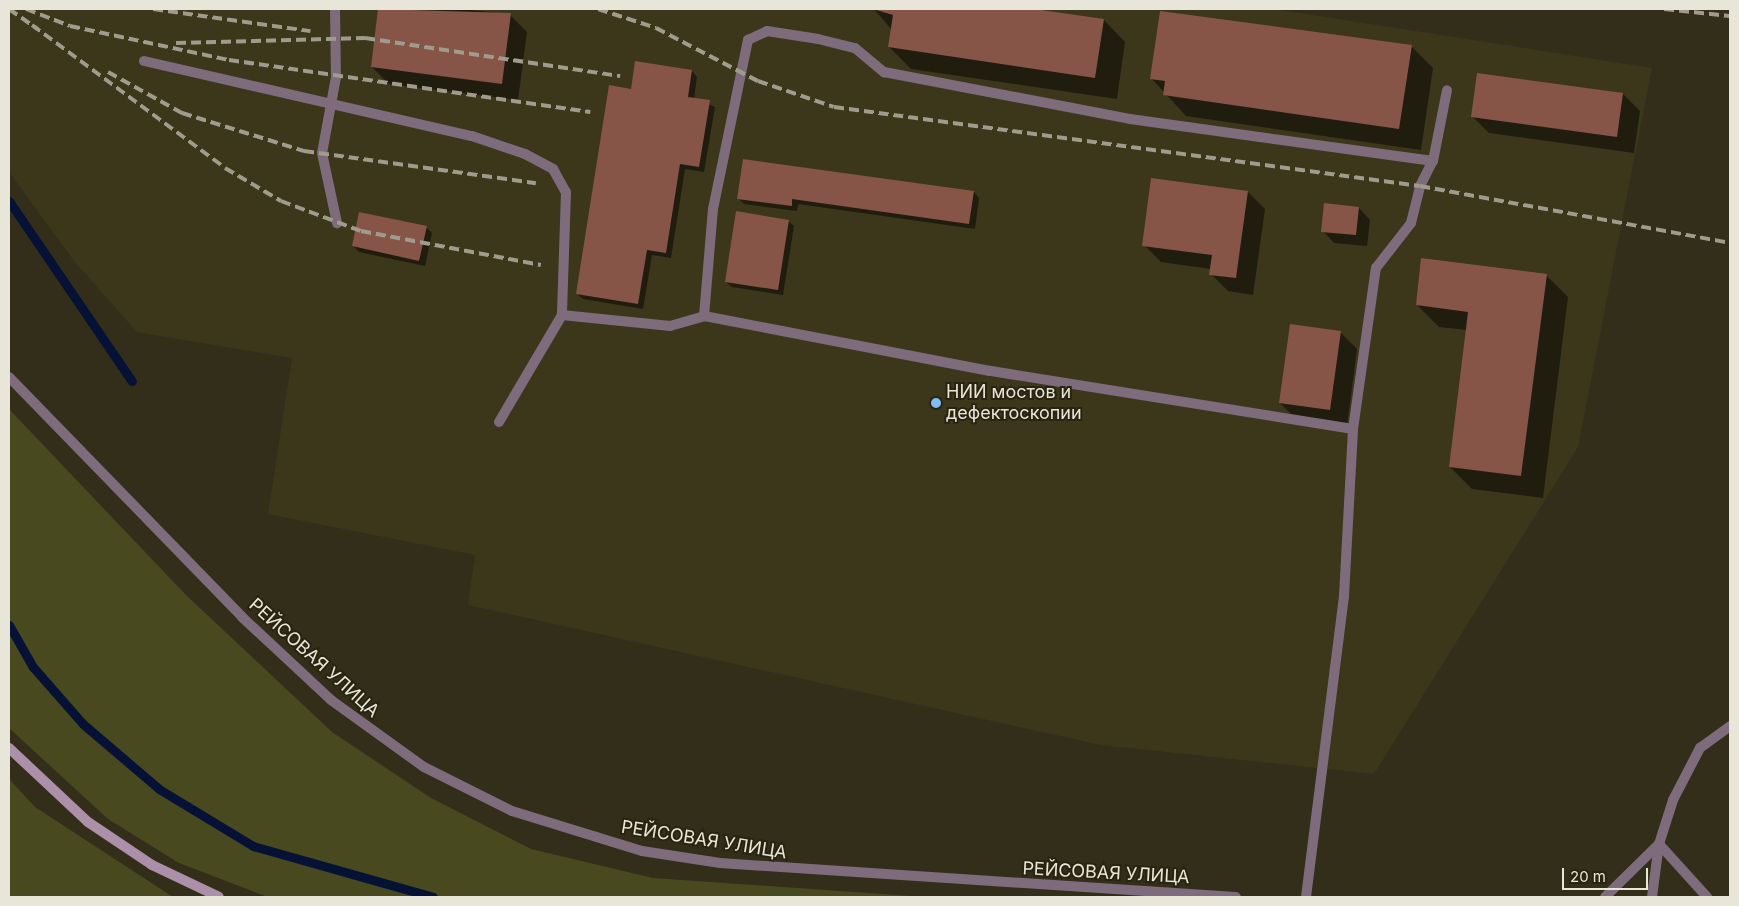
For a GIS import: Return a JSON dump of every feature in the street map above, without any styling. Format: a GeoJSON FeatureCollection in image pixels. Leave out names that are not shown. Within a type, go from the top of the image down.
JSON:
{"type":"FeatureCollection","features":[{"type":"Feature","properties":{"kind":"main road"},"geometry":{"type":"LineString","coordinates":[[9,748],[88,822],[152,865],[219,897]]}},
{"type":"Feature","properties":{"kind":"street"},"geometry":{"type":"LineString","coordinates":[[335,9],[336,77],[322,153],[337,223]]}},
{"type":"Feature","properties":{"kind":"street"},"geometry":{"type":"LineString","coordinates":[[704,316],[713,209],[740,72],[748,40],[767,31],[856,48],[884,72],[1130,119],[1433,161]]}},
{"type":"Feature","properties":{"kind":"street"},"geometry":{"type":"LineString","coordinates":[[144,61],[331,102],[472,136],[525,154],[553,169],[566,192],[562,314],[499,422]]}},
{"type":"Feature","properties":{"kind":"street"},"geometry":{"type":"LineString","coordinates":[[1306,897],[1344,596],[1353,430],[1376,268],[1411,223],[1420,186],[1433,161],[1447,90]]}},
{"type":"Feature","properties":{"kind":"street"},"geometry":{"type":"LineString","coordinates":[[562,314],[670,326],[704,316],[990,371],[1353,430]]}},
{"type":"Feature","properties":{"kind":"street","name":"РЕЙСОВАЯ УЛИЦА"},"geometry":{"type":"LineString","coordinates":[[9,377],[242,617],[331,700],[424,767],[512,812],[642,851],[720,863],[1236,897]]}},
{"type":"Feature","properties":{"kind":"street"},"geometry":{"type":"LineString","coordinates":[[1652,897],[1659,844],[1686,772],[1700,748],[1730,726]]}},
{"type":"Feature","properties":{"kind":"street"},"geometry":{"type":"LineString","coordinates":[[1605,897],[1659,844]]}},
{"type":"Feature","properties":{"kind":"street"},"geometry":{"type":"LineString","coordinates":[[1659,844],[1707,897]]}},
{"type":"Feature","properties":{"kind":"shaded area","name":"НИИ мостов и дефектоскопии"},"geometry":{"type":"Polygon","coordinates":[[[9,9],[1274,9],[1652,68],[1578,447],[1374,774],[1101,745],[468,605],[475,555],[268,514],[292,358],[137,332],[74,261],[9,172],[9,9]]]}},
{"type":"Feature","properties":{"kind":"shaded area"},"geometry":{"type":"Polygon","coordinates":[[[9,409],[185,594],[332,732],[431,798],[531,849],[653,878],[925,897],[268,897],[179,863],[108,819],[9,728],[9,409]]]}},
{"type":"Feature","properties":{"kind":"shaded area"},"geometry":{"type":"Polygon","coordinates":[[[9,779],[35,807],[173,897],[9,897],[9,779]]]}},
{"type":"Feature","properties":{"kind":"building"},"geometry":{"type":"Polygon","coordinates":[[[378,9],[511,13],[502,84],[371,67],[378,9]]]}},
{"type":"Feature","properties":{"kind":"building"},"geometry":{"type":"Polygon","coordinates":[[[873,9],[1034,9],[1104,19],[1095,78],[888,47],[893,15],[873,9]]]}},
{"type":"Feature","properties":{"kind":"building"},"geometry":{"type":"Polygon","coordinates":[[[1160,11],[1412,45],[1399,129],[1163,95],[1165,81],[1150,79],[1160,11]]]}},
{"type":"Feature","properties":{"kind":"building"},"geometry":{"type":"Polygon","coordinates":[[[635,61],[692,70],[688,97],[710,100],[699,167],[680,164],[666,253],[647,250],[638,304],[576,294],[609,85],[631,89],[635,61]]]}},
{"type":"Feature","properties":{"kind":"building"},"geometry":{"type":"Polygon","coordinates":[[[1477,73],[1623,93],[1617,137],[1471,117],[1477,73]]]}},
{"type":"Feature","properties":{"kind":"building"},"geometry":{"type":"Polygon","coordinates":[[[743,159],[974,191],[969,224],[792,199],[792,206],[737,199],[743,159]]]}},
{"type":"Feature","properties":{"kind":"building"},"geometry":{"type":"Polygon","coordinates":[[[1151,178],[1248,191],[1236,278],[1209,275],[1212,255],[1142,246],[1151,178]]]}},
{"type":"Feature","properties":{"kind":"building"},"geometry":{"type":"Polygon","coordinates":[[[1324,203],[1359,207],[1356,235],[1321,232],[1324,203]]]}},
{"type":"Feature","properties":{"kind":"building"},"geometry":{"type":"Polygon","coordinates":[[[736,211],[789,220],[778,290],[725,282],[736,211]]]}},
{"type":"Feature","properties":{"kind":"building"},"geometry":{"type":"Polygon","coordinates":[[[359,212],[427,226],[419,261],[352,246],[359,212]]]}},
{"type":"Feature","properties":{"kind":"building"},"geometry":{"type":"Polygon","coordinates":[[[1421,258],[1547,274],[1521,476],[1449,467],[1468,312],[1416,305],[1421,258]]]}},
{"type":"Feature","properties":{"kind":"building"},"geometry":{"type":"Polygon","coordinates":[[[1290,324],[1341,331],[1330,410],[1279,403],[1290,324]]]}},
{"type":"Feature","properties":{"kind":"waterway"},"geometry":{"type":"LineString","coordinates":[[9,201],[132,381]]}},
{"type":"Feature","properties":{"kind":"waterway"},"geometry":{"type":"LineString","coordinates":[[9,625],[33,667],[83,724],[159,789],[253,846],[433,897]]}},
{"type":"Feature","properties":{"kind":"railway"},"geometry":{"type":"LineString","coordinates":[[9,9],[38,29]]}},
{"type":"Feature","properties":{"kind":"railway"},"geometry":{"type":"LineString","coordinates":[[26,9],[70,26],[229,60],[590,112]]}},
{"type":"Feature","properties":{"kind":"railway"},"geometry":{"type":"LineString","coordinates":[[153,9],[310,31]]}},
{"type":"Feature","properties":{"kind":"railway"},"geometry":{"type":"LineString","coordinates":[[598,9],[656,28],[758,81],[834,107],[1420,186],[1730,243]]}},
{"type":"Feature","properties":{"kind":"railway"},"geometry":{"type":"LineString","coordinates":[[1664,9],[1730,16]]}},
{"type":"Feature","properties":{"kind":"railway"},"geometry":{"type":"LineString","coordinates":[[32,25],[225,168],[281,201],[361,231],[541,265]]}},
{"type":"Feature","properties":{"kind":"railway"},"geometry":{"type":"LineString","coordinates":[[176,43],[365,38],[620,76]]}},
{"type":"Feature","properties":{"kind":"railway"},"geometry":{"type":"LineString","coordinates":[[108,72],[182,113],[304,151],[536,183]]}},
{"type":"Feature","properties":{"kind":"place","name":"НИИ мостов и дефектоскопии"},"geometry":{"type":"Point","coordinates":[936,403]}}]}
